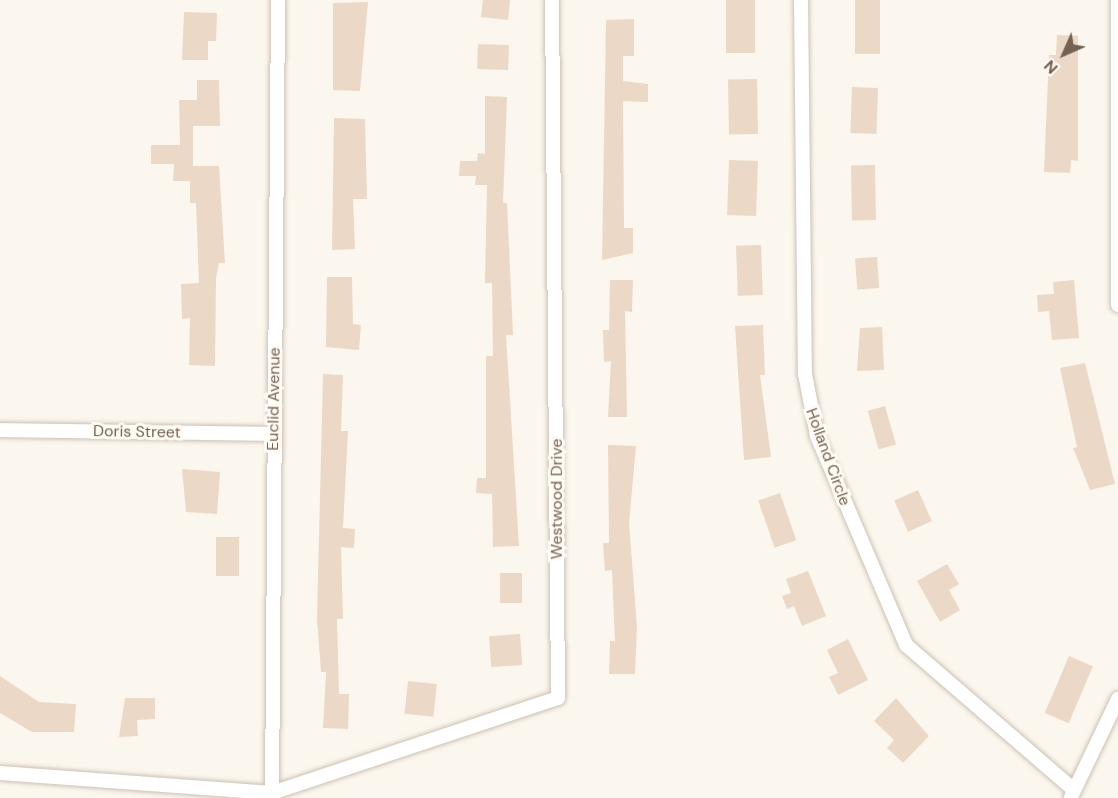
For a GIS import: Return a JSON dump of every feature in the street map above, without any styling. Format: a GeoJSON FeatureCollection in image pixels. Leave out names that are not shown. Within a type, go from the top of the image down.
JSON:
{"type":"FeatureCollection","features":[{"type":"Feature","properties":{"kind":"street","name":"Euclid Avenue"},"geometry":{"type":"LineString","coordinates":[[272,795],[278,0]]}},
{"type":"Feature","properties":{"kind":"street","name":"Westwood Drive"},"geometry":{"type":"LineString","coordinates":[[272,795],[558,698],[552,0]]}},
{"type":"Feature","properties":{"kind":"street","name":"Holland Circle"},"geometry":{"type":"LineString","coordinates":[[801,0],[805,374],[817,436],[906,645],[1072,793]]}},
{"type":"Feature","properties":{"kind":"street"},"geometry":{"type":"LineString","coordinates":[[1118,0],[1118,305]]}},
{"type":"Feature","properties":{"kind":"street","name":"Doris Street"},"geometry":{"type":"LineString","coordinates":[[0,430],[273,434]]}},
{"type":"Feature","properties":{"kind":"street"},"geometry":{"type":"LineString","coordinates":[[1072,793],[1118,699]]}},
{"type":"Feature","properties":{"kind":"street"},"geometry":{"type":"LineString","coordinates":[[0,773],[272,795]]}},
{"type":"Feature","properties":{"kind":"building"},"geometry":{"type":"Polygon","coordinates":[[[483,0],[510,0],[508,20],[481,17],[483,0]]]}},
{"type":"Feature","properties":{"kind":"building"},"geometry":{"type":"Polygon","coordinates":[[[726,0],[755,0],[755,53],[726,53],[726,0]]]}},
{"type":"Feature","properties":{"kind":"building"},"geometry":{"type":"Polygon","coordinates":[[[855,0],[880,0],[880,54],[855,54],[855,0]]]}},
{"type":"Feature","properties":{"kind":"building"},"geometry":{"type":"Polygon","coordinates":[[[368,2],[360,91],[333,90],[333,3],[368,2]]]}},
{"type":"Feature","properties":{"kind":"building"},"geometry":{"type":"Polygon","coordinates":[[[184,12],[217,13],[216,41],[208,41],[208,60],[182,60],[184,12]]]}},
{"type":"Feature","properties":{"kind":"building"},"geometry":{"type":"Polygon","coordinates":[[[634,19],[634,56],[623,56],[623,81],[648,84],[648,102],[623,101],[624,228],[633,228],[633,253],[602,260],[606,20],[634,19]]]}},
{"type":"Feature","properties":{"kind":"building"},"geometry":{"type":"Polygon","coordinates":[[[1057,35],[1078,36],[1078,161],[1071,160],[1070,173],[1044,172],[1049,55],[1056,55],[1057,35]]]}},
{"type":"Feature","properties":{"kind":"building"},"geometry":{"type":"Polygon","coordinates":[[[478,44],[509,45],[508,70],[477,69],[478,44]]]}},
{"type":"Feature","properties":{"kind":"building"},"geometry":{"type":"Polygon","coordinates":[[[757,79],[758,134],[729,134],[728,80],[757,79]]]}},
{"type":"Feature","properties":{"kind":"building"},"geometry":{"type":"Polygon","coordinates":[[[197,80],[219,80],[220,126],[193,126],[193,166],[219,166],[225,263],[219,263],[216,278],[215,366],[189,365],[190,318],[182,319],[181,284],[199,283],[196,203],[190,203],[190,181],[173,181],[174,164],[151,164],[151,145],[180,145],[179,100],[197,100],[197,80]]]}},
{"type":"Feature","properties":{"kind":"building"},"geometry":{"type":"Polygon","coordinates":[[[852,87],[878,88],[876,134],[850,133],[852,87]]]}},
{"type":"Feature","properties":{"kind":"building"},"geometry":{"type":"Polygon","coordinates":[[[485,96],[507,97],[503,203],[507,203],[513,335],[506,335],[519,546],[493,547],[492,494],[476,493],[477,478],[486,478],[486,356],[493,356],[492,283],[485,283],[487,185],[475,185],[476,176],[459,176],[460,161],[477,161],[478,153],[485,154],[485,96]]]}},
{"type":"Feature","properties":{"kind":"building"},"geometry":{"type":"Polygon","coordinates":[[[334,118],[365,119],[367,199],[353,199],[355,249],[332,250],[334,118]]]}},
{"type":"Feature","properties":{"kind":"building"},"geometry":{"type":"Polygon","coordinates":[[[729,160],[758,161],[756,216],[727,215],[729,160]]]}},
{"type":"Feature","properties":{"kind":"building"},"geometry":{"type":"Polygon","coordinates":[[[851,165],[875,165],[876,220],[852,220],[851,165]]]}},
{"type":"Feature","properties":{"kind":"building"},"geometry":{"type":"Polygon","coordinates":[[[761,245],[763,295],[738,296],[736,246],[761,245]]]}},
{"type":"Feature","properties":{"kind":"building"},"geometry":{"type":"Polygon","coordinates":[[[877,257],[879,288],[857,289],[855,259],[877,257]]]}},
{"type":"Feature","properties":{"kind":"building"},"geometry":{"type":"Polygon","coordinates":[[[327,277],[352,277],[353,324],[361,325],[359,350],[326,347],[327,277]]]}},
{"type":"Feature","properties":{"kind":"building"},"geometry":{"type":"Polygon","coordinates":[[[610,280],[633,280],[632,312],[625,311],[627,417],[608,417],[611,361],[604,362],[603,330],[609,330],[610,280]]]}},
{"type":"Feature","properties":{"kind":"building"},"geometry":{"type":"Polygon","coordinates":[[[1074,280],[1079,338],[1052,340],[1049,311],[1038,312],[1037,295],[1054,294],[1053,282],[1074,280]]]}},
{"type":"Feature","properties":{"kind":"building"},"geometry":{"type":"Polygon","coordinates":[[[763,325],[765,375],[760,375],[771,457],[744,460],[735,326],[763,325]]]}},
{"type":"Feature","properties":{"kind":"building"},"geometry":{"type":"Polygon","coordinates":[[[882,327],[884,370],[857,371],[860,328],[882,327]]]}},
{"type":"Feature","properties":{"kind":"building"},"geometry":{"type":"Polygon","coordinates":[[[1085,363],[1115,484],[1090,490],[1073,448],[1077,447],[1060,368],[1085,363]]]}},
{"type":"Feature","properties":{"kind":"building"},"geometry":{"type":"Polygon","coordinates":[[[323,374],[343,375],[341,431],[348,431],[343,528],[355,529],[354,548],[341,547],[343,619],[337,619],[339,694],[349,694],[348,729],[323,728],[326,672],[321,672],[317,619],[323,374]]]}},
{"type":"Feature","properties":{"kind":"building"},"geometry":{"type":"Polygon","coordinates":[[[885,406],[896,444],[879,449],[868,411],[885,406]]]}},
{"type":"Feature","properties":{"kind":"building"},"geometry":{"type":"Polygon","coordinates":[[[608,445],[636,446],[629,523],[637,627],[635,674],[609,674],[610,641],[615,641],[612,570],[605,571],[603,543],[609,543],[608,445]]]}},
{"type":"Feature","properties":{"kind":"building"},"geometry":{"type":"Polygon","coordinates":[[[182,469],[220,472],[217,514],[186,512],[182,469]]]}},
{"type":"Feature","properties":{"kind":"building"},"geometry":{"type":"Polygon","coordinates":[[[918,490],[932,521],[908,532],[894,501],[918,490]]]}},
{"type":"Feature","properties":{"kind":"building"},"geometry":{"type":"Polygon","coordinates":[[[780,493],[796,540],[775,548],[758,500],[780,493]]]}},
{"type":"Feature","properties":{"kind":"building"},"geometry":{"type":"Polygon","coordinates":[[[216,537],[239,537],[239,576],[216,576],[216,537]]]}},
{"type":"Feature","properties":{"kind":"building"},"geometry":{"type":"Polygon","coordinates":[[[947,564],[959,584],[949,590],[960,610],[940,622],[917,581],[947,564]]]}},
{"type":"Feature","properties":{"kind":"building"},"geometry":{"type":"Polygon","coordinates":[[[808,571],[826,616],[802,626],[794,606],[787,609],[782,596],[791,593],[786,579],[808,571]]]}},
{"type":"Feature","properties":{"kind":"building"},"geometry":{"type":"Polygon","coordinates":[[[500,573],[522,573],[522,603],[500,603],[500,573]]]}},
{"type":"Feature","properties":{"kind":"building"},"geometry":{"type":"Polygon","coordinates":[[[520,634],[522,665],[491,667],[489,636],[520,634]]]}},
{"type":"Feature","properties":{"kind":"building"},"geometry":{"type":"Polygon","coordinates":[[[848,639],[868,680],[838,695],[829,677],[838,673],[827,650],[848,639]]]}},
{"type":"Feature","properties":{"kind":"building"},"geometry":{"type":"Polygon","coordinates":[[[1069,656],[1093,666],[1069,723],[1045,713],[1069,656]]]}},
{"type":"Feature","properties":{"kind":"building"},"geometry":{"type":"Polygon","coordinates":[[[0,676],[39,702],[76,704],[74,732],[32,732],[0,713],[0,676]]]}},
{"type":"Feature","properties":{"kind":"building"},"geometry":{"type":"Polygon","coordinates":[[[408,681],[437,684],[433,717],[405,714],[408,681]]]}},
{"type":"Feature","properties":{"kind":"building"},"geometry":{"type":"Polygon","coordinates":[[[125,698],[155,698],[155,719],[137,720],[138,736],[119,737],[125,698]]]}},
{"type":"Feature","properties":{"kind":"building"},"geometry":{"type":"Polygon","coordinates":[[[896,698],[929,736],[903,763],[887,748],[894,740],[874,721],[896,698]]]}}]}
